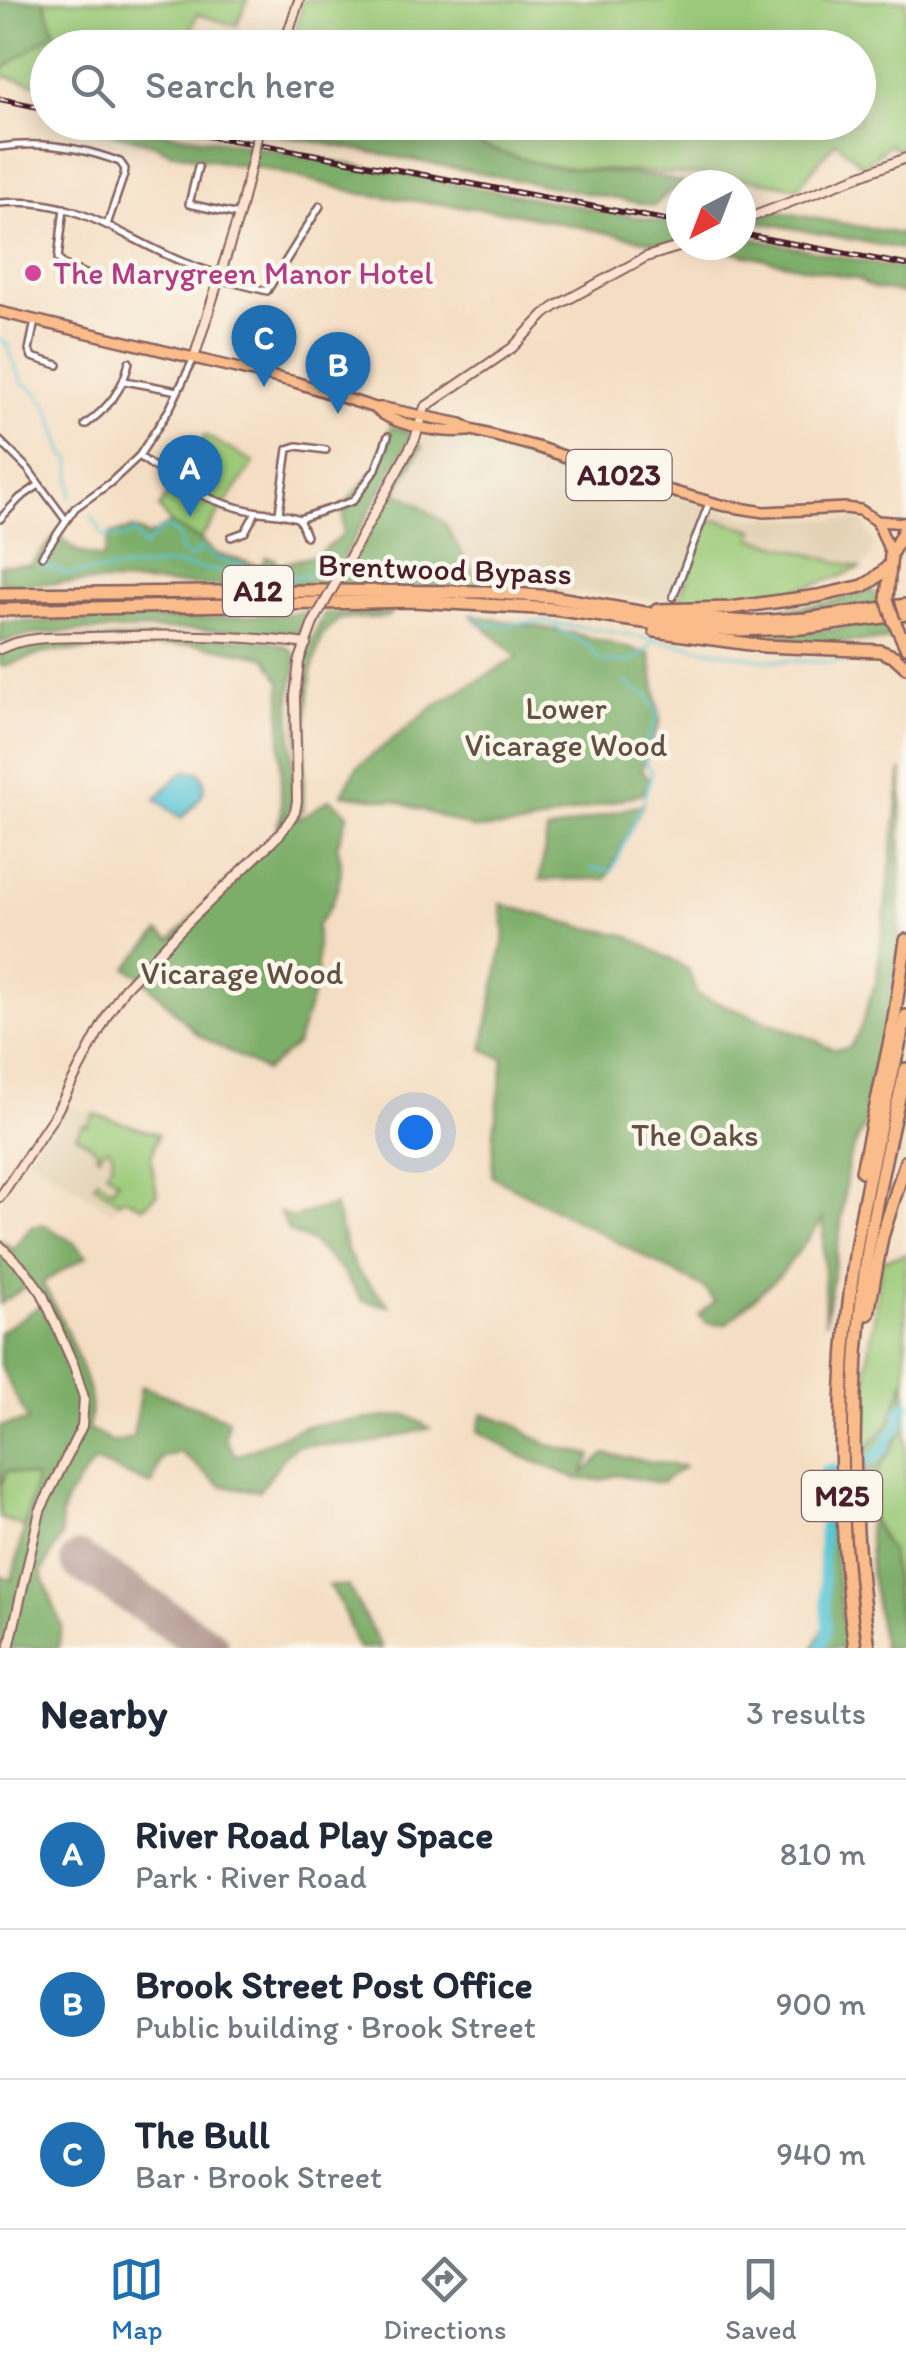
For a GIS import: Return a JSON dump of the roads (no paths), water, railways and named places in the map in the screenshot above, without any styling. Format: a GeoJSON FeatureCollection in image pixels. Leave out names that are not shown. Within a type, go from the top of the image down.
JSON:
{"type":"FeatureCollection","features":[{"type":"Feature","properties":{"kind":"highway"},"geometry":{"type":"LineString","coordinates":[[906,524],[890,560],[887,599],[906,651]]}},
{"type":"Feature","properties":{"kind":"highway","name":"A12"},"geometry":{"type":"LineString","coordinates":[[647,613],[662,609],[730,608],[818,596],[863,586],[874,580],[890,560]]}},
{"type":"Feature","properties":{"kind":"highway","name":"Brentwood Bypass"},"geometry":{"type":"LineString","coordinates":[[0,594],[486,592],[647,613]]}},
{"type":"Feature","properties":{"kind":"highway","name":"Brentwood Bypass"},"geometry":{"type":"LineString","coordinates":[[0,610],[414,602],[554,609]]}},
{"type":"Feature","properties":{"kind":"highway","name":"A12"},"geometry":{"type":"LineString","coordinates":[[647,613],[706,621],[776,622],[906,605]]}},
{"type":"Feature","properties":{"kind":"highway","name":"A12"},"geometry":{"type":"LineString","coordinates":[[554,609],[664,625],[735,630],[802,628],[906,614]]}},
{"type":"Feature","properties":{"kind":"highway","name":"A12"},"geometry":{"type":"LineString","coordinates":[[554,609],[669,634],[749,644],[832,648],[880,644],[906,651]]}},
{"type":"Feature","properties":{"kind":"highway"},"geometry":{"type":"LineString","coordinates":[[832,648],[880,651],[906,667]]}},
{"type":"Feature","properties":{"kind":"highway","name":"M25"},"geometry":{"type":"LineString","coordinates":[[869,1648],[855,1485],[852,1343],[842,1308],[864,1158],[892,1031],[906,940]]}},
{"type":"Feature","properties":{"kind":"highway","name":"M25"},"geometry":{"type":"LineString","coordinates":[[900,1067],[906,966]]}},
{"type":"Feature","properties":{"kind":"highway","name":"M25"},"geometry":{"type":"LineString","coordinates":[[856,1648],[841,1480],[852,1343],[906,1016]]}},
{"type":"Feature","properties":{"kind":"highway","name":"M25"},"geometry":{"type":"LineString","coordinates":[[852,1343],[866,1324],[882,1238],[906,1162]]}},
{"type":"Feature","properties":{"kind":"main road","name":"A1023"},"geometry":{"type":"LineString","coordinates":[[0,312],[296,382],[375,408],[383,416],[461,432],[472,430],[537,447],[709,503],[764,512],[854,509],[877,521],[906,524]]}},
{"type":"Feature","properties":{"kind":"main road"},"geometry":{"type":"LineString","coordinates":[[877,521],[890,560]]}},
{"type":"Feature","properties":{"kind":"street"},"geometry":{"type":"LineString","coordinates":[[288,30],[299,0]]}},
{"type":"Feature","properties":{"kind":"street"},"geometry":{"type":"LineString","coordinates":[[42,556],[75,508],[110,484],[139,456],[178,391],[194,358],[240,215],[256,140]]}},
{"type":"Feature","properties":{"kind":"street"},"geometry":{"type":"LineString","coordinates":[[0,146],[64,147],[120,162],[124,175],[107,225]]}},
{"type":"Feature","properties":{"kind":"street"},"geometry":{"type":"LineString","coordinates":[[756,215],[906,158]]}},
{"type":"Feature","properties":{"kind":"street"},"geometry":{"type":"LineString","coordinates":[[189,204],[198,167]]}},
{"type":"Feature","properties":{"kind":"street"},"geometry":{"type":"LineString","coordinates":[[0,203],[40,202],[64,207],[169,256],[268,292],[320,206]]}},
{"type":"Feature","properties":{"kind":"street"},"geometry":{"type":"LineString","coordinates":[[180,202],[240,215]]}},
{"type":"Feature","properties":{"kind":"street"},"geometry":{"type":"LineString","coordinates":[[64,207],[58,258],[64,265],[93,277]]}},
{"type":"Feature","properties":{"kind":"street"},"geometry":{"type":"LineString","coordinates":[[0,1197],[56,1113],[124,989],[281,833],[295,812],[295,696],[299,662],[314,622],[412,446],[428,404],[512,348],[556,306],[646,257],[666,251]]}},
{"type":"Feature","properties":{"kind":"street"},"geometry":{"type":"LineString","coordinates":[[80,281],[84,273]]}},
{"type":"Feature","properties":{"kind":"street"},"geometry":{"type":"LineString","coordinates":[[35,321],[29,350],[32,357],[58,365]]}},
{"type":"Feature","properties":{"kind":"street"},"geometry":{"type":"LineString","coordinates":[[85,425],[108,406],[125,380],[129,362]]}},
{"type":"Feature","properties":{"kind":"street"},"geometry":{"type":"LineString","coordinates":[[125,380],[178,391]]}},
{"type":"Feature","properties":{"kind":"street"},"geometry":{"type":"LineString","coordinates":[[139,456],[186,488],[256,512],[299,519],[353,501],[376,469],[388,436]]}},
{"type":"Feature","properties":{"kind":"street"},"geometry":{"type":"LineString","coordinates":[[0,441],[28,469],[66,520]]}},
{"type":"Feature","properties":{"kind":"street"},"geometry":{"type":"LineString","coordinates":[[278,513],[288,448],[326,450]]}},
{"type":"Feature","properties":{"kind":"street"},"geometry":{"type":"LineString","coordinates":[[274,464],[284,466]]}},
{"type":"Feature","properties":{"kind":"street"},"geometry":{"type":"LineString","coordinates":[[0,519],[20,498],[39,486]]}},
{"type":"Feature","properties":{"kind":"street"},"geometry":{"type":"LineString","coordinates":[[673,597],[709,503]]}},
{"type":"Feature","properties":{"kind":"street"},"geometry":{"type":"LineString","coordinates":[[232,537],[246,532],[256,512]]}},
{"type":"Feature","properties":{"kind":"street"},"geometry":{"type":"LineString","coordinates":[[299,519],[306,536]]}},
{"type":"Feature","properties":{"kind":"street"},"geometry":{"type":"LineString","coordinates":[[0,649],[31,639],[141,634],[220,635],[306,644]]}},
{"type":"Feature","properties":{"kind":"street"},"geometry":{"type":"LineString","coordinates":[[0,1246],[42,1293],[84,1398],[82,1426],[40,1512],[9,1648]]}},
{"type":"Feature","properties":{"kind":"water"},"geometry":{"type":"Polygon","coordinates":[[[188,770],[201,773],[204,787],[200,798],[181,818],[156,799],[188,770]]]}},
{"type":"Feature","properties":{"kind":"waterway"},"geometry":{"type":"LineString","coordinates":[[0,339],[9,346],[23,384],[46,404],[65,456],[71,458],[71,498]]}},
{"type":"Feature","properties":{"kind":"waterway"},"geometry":{"type":"LineString","coordinates":[[92,516],[104,537],[124,537],[134,532],[144,547],[168,527],[179,536],[182,553],[192,558],[203,549],[216,558],[242,564],[251,575]]}},
{"type":"Feature","properties":{"kind":"waterway"},"geometry":{"type":"LineString","coordinates":[[42,565],[67,574],[170,564],[277,579],[316,574]]}},
{"type":"Feature","properties":{"kind":"waterway"},"geometry":{"type":"LineString","coordinates":[[375,566],[443,569],[453,575]]}},
{"type":"Feature","properties":{"kind":"waterway"},"geometry":{"type":"LineString","coordinates":[[475,613],[486,625],[542,622],[766,660],[887,660]]}},
{"type":"Feature","properties":{"kind":"waterway"},"geometry":{"type":"LineString","coordinates":[[555,627],[586,644],[600,660],[630,661],[654,642]]}},
{"type":"Feature","properties":{"kind":"waterway"},"geometry":{"type":"LineString","coordinates":[[590,868],[612,871],[652,772],[642,758],[658,715],[649,697],[626,683]]}},
{"type":"Feature","properties":{"kind":"waterway"},"geometry":{"type":"LineString","coordinates":[[867,1460],[886,1447],[888,1438],[900,1426],[899,1412],[906,1405]]}},
{"type":"Feature","properties":{"kind":"waterway"},"geometry":{"type":"LineString","coordinates":[[821,1648],[827,1629],[823,1566],[825,1471],[833,1469]]}},
{"type":"Feature","properties":{"kind":"railway"},"geometry":{"type":"LineString","coordinates":[[0,99],[30,105]]}},
{"type":"Feature","properties":{"kind":"railway"},"geometry":{"type":"LineString","coordinates":[[232,140],[666,220]]}},
{"type":"Feature","properties":{"kind":"railway"},"geometry":{"type":"LineString","coordinates":[[756,237],[906,265]]}},
{"type":"Feature","properties":{"kind":"place","name":"The Marygreen Manor Hotel"},"geometry":{"type":"Point","coordinates":[33,273]}},
{"type":"Feature","properties":{"kind":"place","name":"The Bull"},"geometry":{"type":"Point","coordinates":[264,387]}},
{"type":"Feature","properties":{"kind":"place","name":"Brook Street Post Office"},"geometry":{"type":"Point","coordinates":[338,414]}},
{"type":"Feature","properties":{"kind":"place","name":"River Road Play Space"},"geometry":{"type":"Point","coordinates":[190,517]}},
{"type":"Feature","properties":{"kind":"park label","name":"Lower Vicarage Wood"},"geometry":{"type":"Point","coordinates":[566,726]}},
{"type":"Feature","properties":{"kind":"park label","name":"Vicarage Wood"},"geometry":{"type":"Point","coordinates":[242,973]}},
{"type":"Feature","properties":{"kind":"park label","name":"The Oaks"},"geometry":{"type":"Point","coordinates":[695,1135]}}]}
